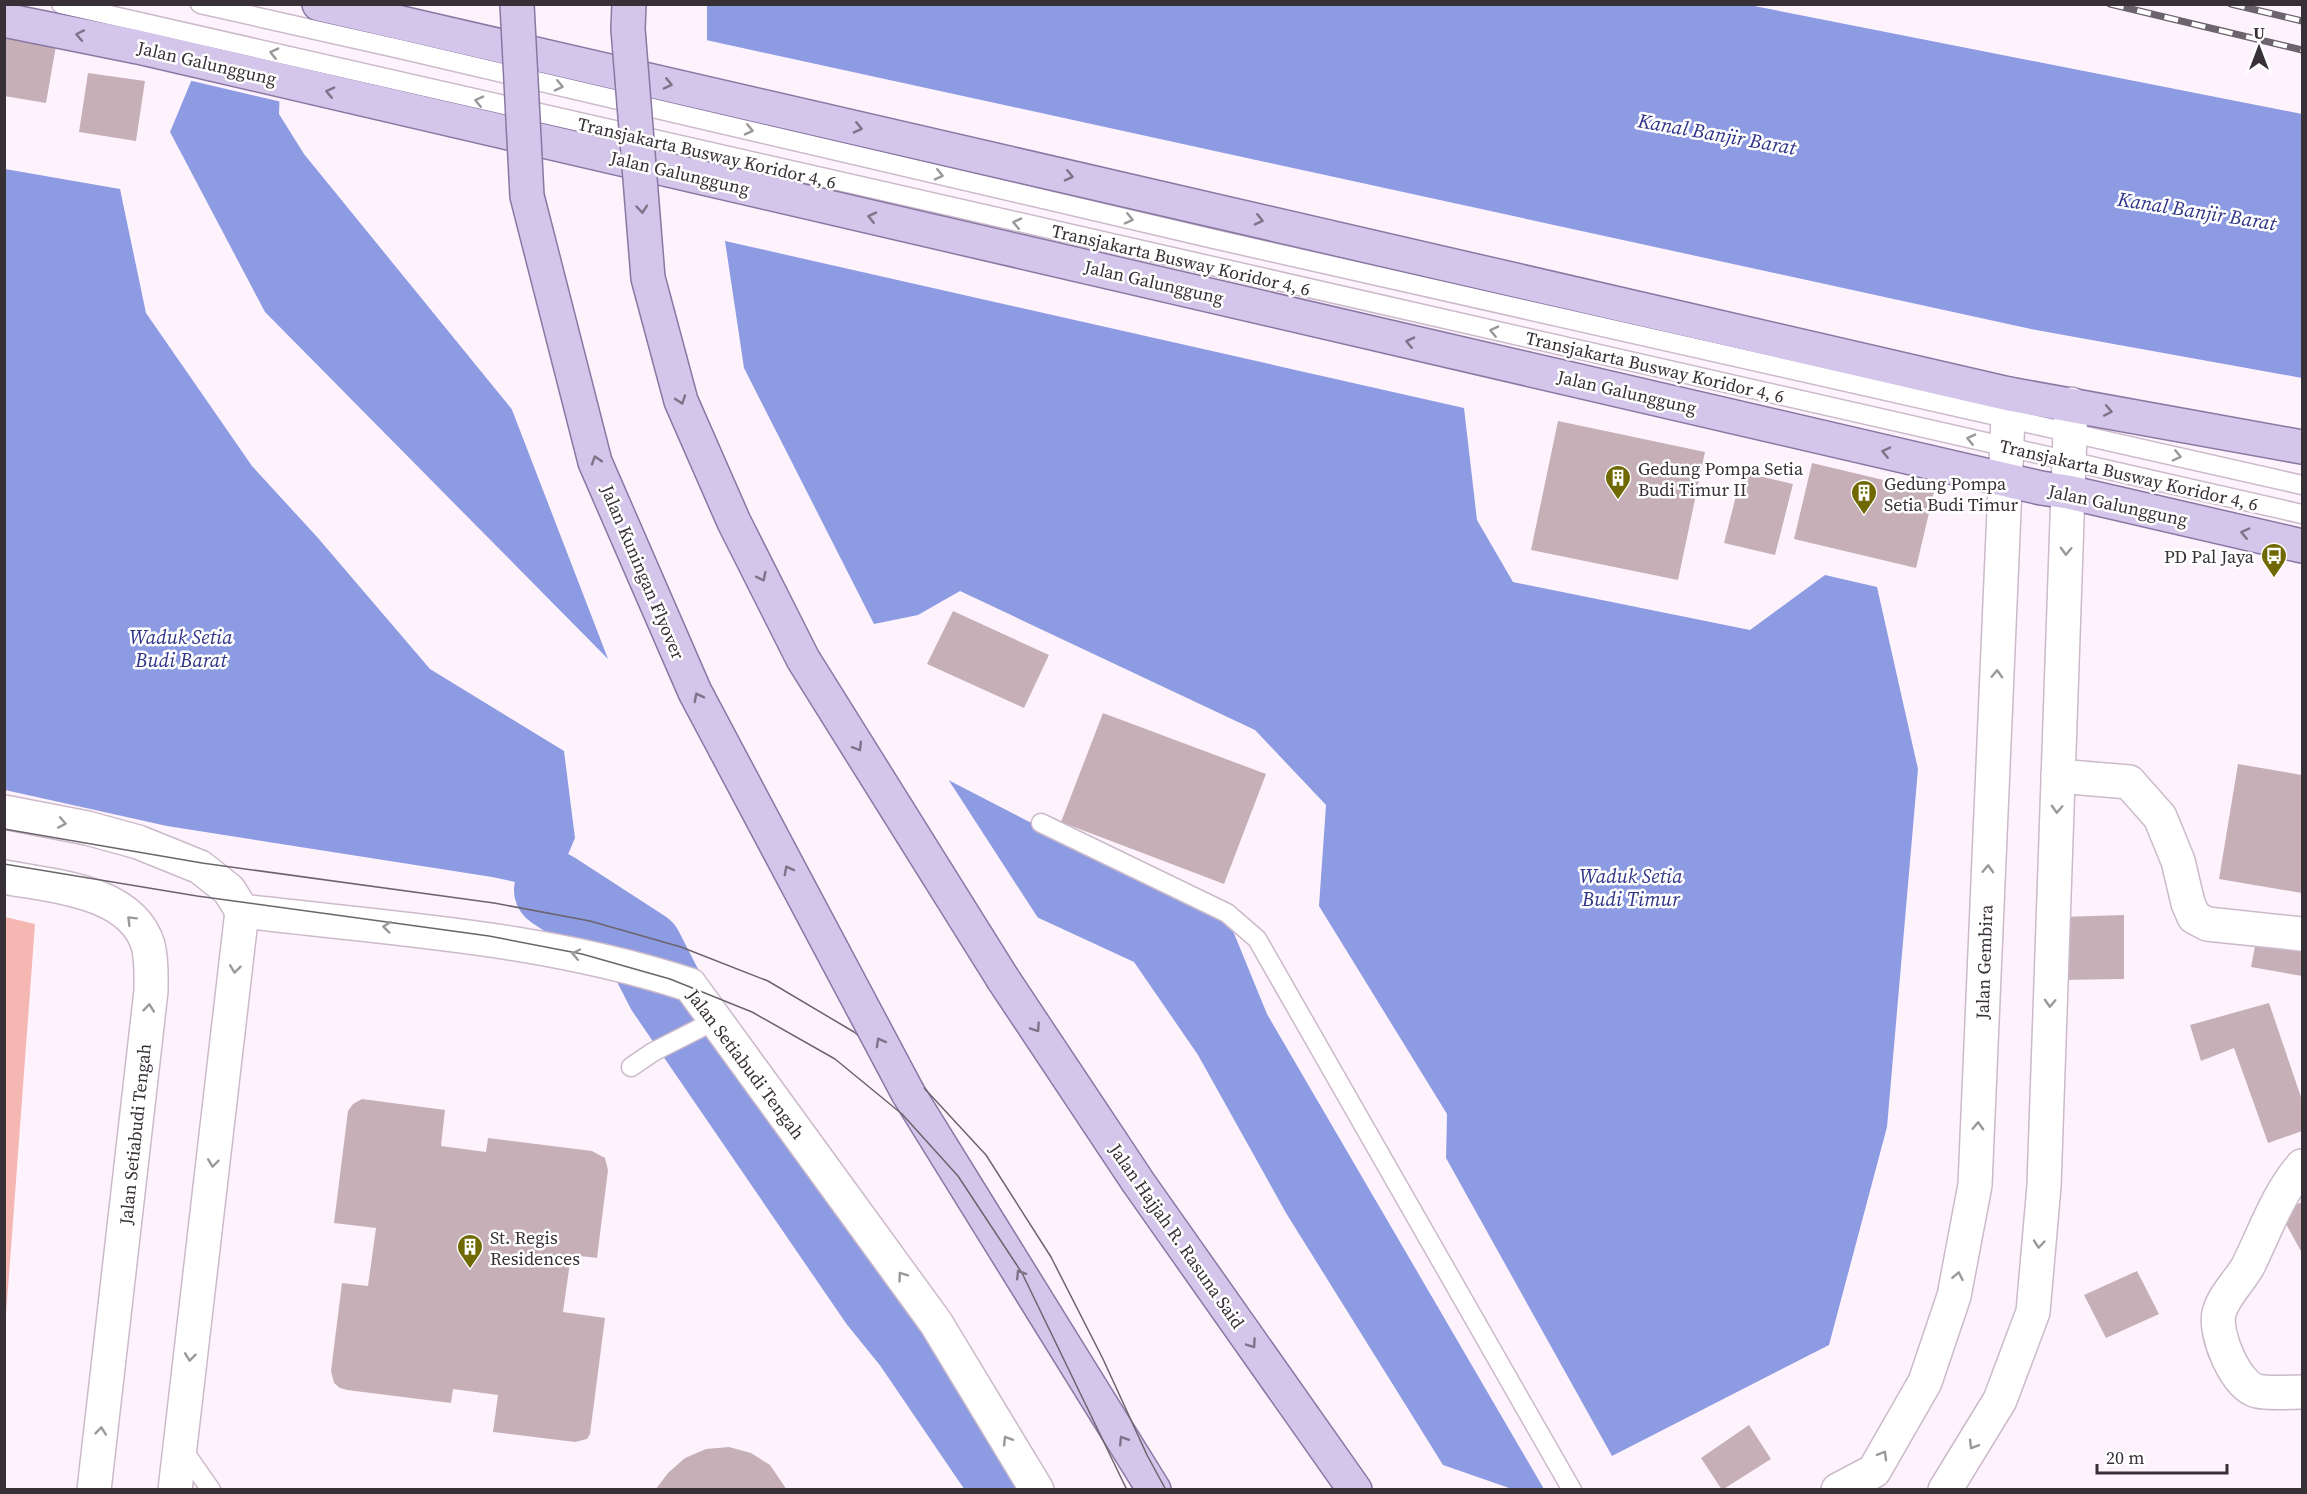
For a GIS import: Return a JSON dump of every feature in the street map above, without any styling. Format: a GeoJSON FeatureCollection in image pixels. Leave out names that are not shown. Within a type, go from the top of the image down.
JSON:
{"type":"FeatureCollection","features":[{"type":"Feature","properties":{"kind":"main road","name":"Jalan Galunggung"},"geometry":{"type":"LineString","coordinates":[[320,4],[403,36],[2007,419],[2302,546]]}},
{"type":"Feature","properties":{"kind":"main road","name":"Jalan Kuningan Flyover"},"geometry":{"type":"LineString","coordinates":[[517,4],[527,196],[595,462],[695,692],[908,1094],[1154,1490]]}},
{"type":"Feature","properties":{"kind":"main road","name":"Jalan Hajjah R. Rasuna Said"},"geometry":{"type":"LineString","coordinates":[[629,4],[630,50],[648,278],[681,401],[734,522],[803,658],[1003,979],[1138,1182],[1355,1490]]}},
{"type":"Feature","properties":{"kind":"main road","name":"Jalan Galunggung"},"geometry":{"type":"LineString","coordinates":[[4,20],[141,35],[2005,479],[2070,447],[2302,447]]}},
{"type":"Feature","properties":{"kind":"street","name":"Jalan Gembira"},"geometry":{"type":"LineString","coordinates":[[1838,1490],[1874,1471],[1925,1382],[1954,1296],[1975,1185],[2007,419]]}},
{"type":"Feature","properties":{"kind":"street"},"geometry":{"type":"LineString","coordinates":[[1946,1490],[2000,1400],[2034,1312],[2044,1186],[2070,447]]}},
{"type":"Feature","properties":{"kind":"street"},"geometry":{"type":"LineString","coordinates":[[2058,776],[2129,782],[2160,817],[2178,861],[2188,903],[2194,917],[2207,924],[2302,934]]}},
{"type":"Feature","properties":{"kind":"street"},"geometry":{"type":"LineString","coordinates":[[4,812],[87,828],[138,842],[201,867],[229,890],[242,911],[175,1490]]}},
{"type":"Feature","properties":{"kind":"street","name":"Jalan Setiabudi Tengah"},"geometry":{"type":"LineString","coordinates":[[4,877],[82,892],[115,906],[138,927],[147,942],[151,957],[151,991],[94,1490]]}},
{"type":"Feature","properties":{"kind":"street","name":"Jalan Setiabudi Tengah"},"geometry":{"type":"LineString","coordinates":[[242,911],[445,933],[564,952],[633,967],[690,986],[710,1023],[936,1323],[1037,1490]]}},
{"type":"Feature","properties":{"kind":"street"},"geometry":{"type":"LineString","coordinates":[[2302,1166],[2290,1180],[2262,1232],[2247,1268],[2230,1291],[2219,1314],[2221,1341],[2241,1382],[2256,1391],[2302,1392]]}},
{"type":"Feature","properties":{"kind":"lane"},"geometry":{"type":"LineString","coordinates":[[61,4],[141,35]]}},
{"type":"Feature","properties":{"kind":"lane"},"geometry":{"type":"LineString","coordinates":[[200,4],[403,36]]}},
{"type":"Feature","properties":{"kind":"lane","name":"Transjakarta Busway Koridor 4, 6"},"geometry":{"type":"LineString","coordinates":[[390,93],[2038,424],[2070,447]]}},
{"type":"Feature","properties":{"kind":"lane","name":"Transjakarta Busway Koridor 4, 6"},"geometry":{"type":"LineString","coordinates":[[2007,419],[2070,447],[2302,514]]}},
{"type":"Feature","properties":{"kind":"lane"},"geometry":{"type":"LineString","coordinates":[[2038,424],[2060,445],[2302,485]]}},
{"type":"Feature","properties":{"kind":"lane"},"geometry":{"type":"LineString","coordinates":[[1041,823],[1227,913],[1257,939],[1572,1490]]}},
{"type":"Feature","properties":{"kind":"lane"},"geometry":{"type":"LineString","coordinates":[[631,1067],[653,1052],[710,1023]]}},
{"type":"Feature","properties":{"kind":"lane"},"geometry":{"type":"LineString","coordinates":[[180,1446],[211,1490]]}},
{"type":"Feature","properties":{"kind":"shaded area"},"geometry":{"type":"Polygon","coordinates":[[[4,917],[35,924],[5,1329],[4,917]]]}},
{"type":"Feature","properties":{"kind":"water"},"geometry":{"type":"Polygon","coordinates":[[[283,5],[279,114],[304,154],[510,407],[644,547],[863,736],[1231,926],[1267,1014],[1544,1489],[1455,1489],[1443,1465],[1286,1213],[1198,1055],[1134,962],[861,836],[607,658],[265,312],[170,132],[197,67],[283,5]]]}},
{"type":"Feature","properties":{"kind":"water","name":"Kanal Banjir Barat"},"geometry":{"type":"Polygon","coordinates":[[[557,5],[1749,5],[2302,114],[2302,378],[2031,329],[706,40],[557,5]]]}},
{"type":"Feature","properties":{"kind":"water","name":"Waduk Setia Budi Barat"},"geometry":{"type":"Polygon","coordinates":[[[5,169],[120,189],[146,313],[252,466],[318,538],[430,669],[564,751],[575,838],[553,890],[492,877],[167,826],[5,790],[5,169]]]}},
{"type":"Feature","properties":{"kind":"water","name":"Waduk Setia Budi Timur"},"geometry":{"type":"Polygon","coordinates":[[[725,241],[1464,408],[1477,520],[1513,582],[1750,630],[1825,575],[1877,587],[1918,769],[1887,1127],[1829,1345],[1612,1456],[1446,1158],[1447,1114],[1319,906],[1326,805],[1255,730],[960,591],[918,615],[874,624],[744,368],[725,241]]]}},
{"type":"Feature","properties":{"kind":"pier"},"geometry":{"type":"Polygon","coordinates":[[[199,4],[286,4],[282,102],[188,80],[194,67],[199,4]]]}},
{"type":"Feature","properties":{"kind":"pier"},"geometry":{"type":"Polygon","coordinates":[[[554,4],[707,5],[707,43],[556,7],[554,4]]]}},
{"type":"Feature","properties":{"kind":"pier"},"geometry":{"type":"Polygon","coordinates":[[[509,402],[646,545],[865,734],[946,776],[1038,918],[1036,920],[860,839],[610,664],[509,402]]]}},
{"type":"Feature","properties":{"kind":"pier"},"geometry":{"type":"Polygon","coordinates":[[[1438,1463],[1443,1465],[1512,1489],[1452,1490],[1438,1463]]]}},
{"type":"Feature","properties":{"kind":"building"},"geometry":{"type":"Polygon","coordinates":[[[4,37],[56,46],[46,103],[4,96],[4,37]]]}},
{"type":"Feature","properties":{"kind":"building"},"geometry":{"type":"Polygon","coordinates":[[[88,73],[145,81],[136,141],[79,132],[88,73]]]}},
{"type":"Feature","properties":{"kind":"building","name":"Gedung Pompa Setia Budi Timur II"},"geometry":{"type":"Polygon","coordinates":[[[1558,421],[1705,452],[1678,580],[1531,550],[1558,421]]]}},
{"type":"Feature","properties":{"kind":"building","name":"Gedung Pompa Setia Budi Timur"},"geometry":{"type":"Polygon","coordinates":[[[1812,463],[1934,492],[1916,568],[1794,539],[1812,463]]]}},
{"type":"Feature","properties":{"kind":"building"},"geometry":{"type":"Polygon","coordinates":[[[1742,472],[1793,484],[1775,555],[1724,543],[1742,472]]]}},
{"type":"Feature","properties":{"kind":"building"},"geometry":{"type":"Polygon","coordinates":[[[953,611],[1049,655],[1024,708],[927,664],[953,611]]]}},
{"type":"Feature","properties":{"kind":"building"},"geometry":{"type":"Polygon","coordinates":[[[1103,713],[1266,774],[1224,884],[1061,822],[1103,713]]]}},
{"type":"Feature","properties":{"kind":"building"},"geometry":{"type":"Polygon","coordinates":[[[2238,764],[2302,775],[2302,893],[2219,879],[2238,764]]]}},
{"type":"Feature","properties":{"kind":"building"},"geometry":{"type":"Polygon","coordinates":[[[2124,915],[2124,979],[2059,980],[2062,917],[2124,915]]]}},
{"type":"Feature","properties":{"kind":"building"},"geometry":{"type":"Polygon","coordinates":[[[2258,931],[2302,940],[2302,976],[2251,967],[2258,931]]]}},
{"type":"Feature","properties":{"kind":"building"},"geometry":{"type":"Polygon","coordinates":[[[2269,1003],[2302,1100],[2302,1131],[2268,1143],[2234,1048],[2201,1061],[2190,1025],[2269,1003]]]}},
{"type":"Feature","properties":{"kind":"building","name":"St. Regis Residences"},"geometry":{"type":"Polygon","coordinates":[[[362,1099],[445,1110],[441,1146],[486,1152],[488,1138],[592,1151],[605,1158],[608,1170],[597,1258],[571,1255],[563,1312],[605,1318],[590,1434],[587,1439],[575,1442],[493,1432],[498,1395],[453,1389],[451,1403],[347,1390],[334,1383],[331,1371],[342,1283],[368,1286],[376,1228],[334,1223],[348,1111],[353,1104],[362,1099]]]}},
{"type":"Feature","properties":{"kind":"building"},"geometry":{"type":"Polygon","coordinates":[[[2302,1202],[2302,1253],[2280,1213],[2302,1202]]]}},
{"type":"Feature","properties":{"kind":"building"},"geometry":{"type":"Polygon","coordinates":[[[2137,1271],[2159,1314],[2106,1338],[2084,1295],[2137,1271]]]}},
{"type":"Feature","properties":{"kind":"building"},"geometry":{"type":"Polygon","coordinates":[[[1749,1425],[1771,1459],[1722,1490],[1701,1458],[1749,1425]]]}},
{"type":"Feature","properties":{"kind":"building"},"geometry":{"type":"Polygon","coordinates":[[[729,1447],[751,1453],[770,1465],[787,1490],[655,1490],[668,1473],[685,1458],[706,1449],[729,1447]]]}},
{"type":"Feature","properties":{"kind":"waterway"},"geometry":{"type":"LineString","coordinates":[[553,890],[644,949],[665,990],[878,1301],[912,1343],[1012,1490]]}},
{"type":"Feature","properties":{"kind":"tram line"},"geometry":{"type":"LineString","coordinates":[[4,829],[202,863],[494,903],[590,921],[681,947],[768,981],[854,1032],[925,1089],[986,1155],[1051,1257],[1166,1490]]}},
{"type":"Feature","properties":{"kind":"tram line"},"geometry":{"type":"LineString","coordinates":[[4,864],[197,896],[489,936],[582,954],[670,979],[752,1012],[835,1059],[902,1114],[958,1176],[1022,1273],[1127,1490]]}},
{"type":"Feature","properties":{"kind":"railway"},"geometry":{"type":"LineString","coordinates":[[2110,4],[2302,50]]}},
{"type":"Feature","properties":{"kind":"railway"},"geometry":{"type":"LineString","coordinates":[[2231,4],[2302,21]]}},
{"type":"Feature","properties":{"kind":"place","name":"Gedung Pompa Setia Budi Timur II"},"geometry":{"type":"Point","coordinates":[1618,501]}},
{"type":"Feature","properties":{"kind":"place","name":"Gedung Pompa Setia Budi Timur"},"geometry":{"type":"Point","coordinates":[1864,516]}},
{"type":"Feature","properties":{"kind":"place","name":"PD Pal Jaya"},"geometry":{"type":"Point","coordinates":[2274,579]}},
{"type":"Feature","properties":{"kind":"place","name":"St. Regis Residences"},"geometry":{"type":"Point","coordinates":[470,1270]}}]}
